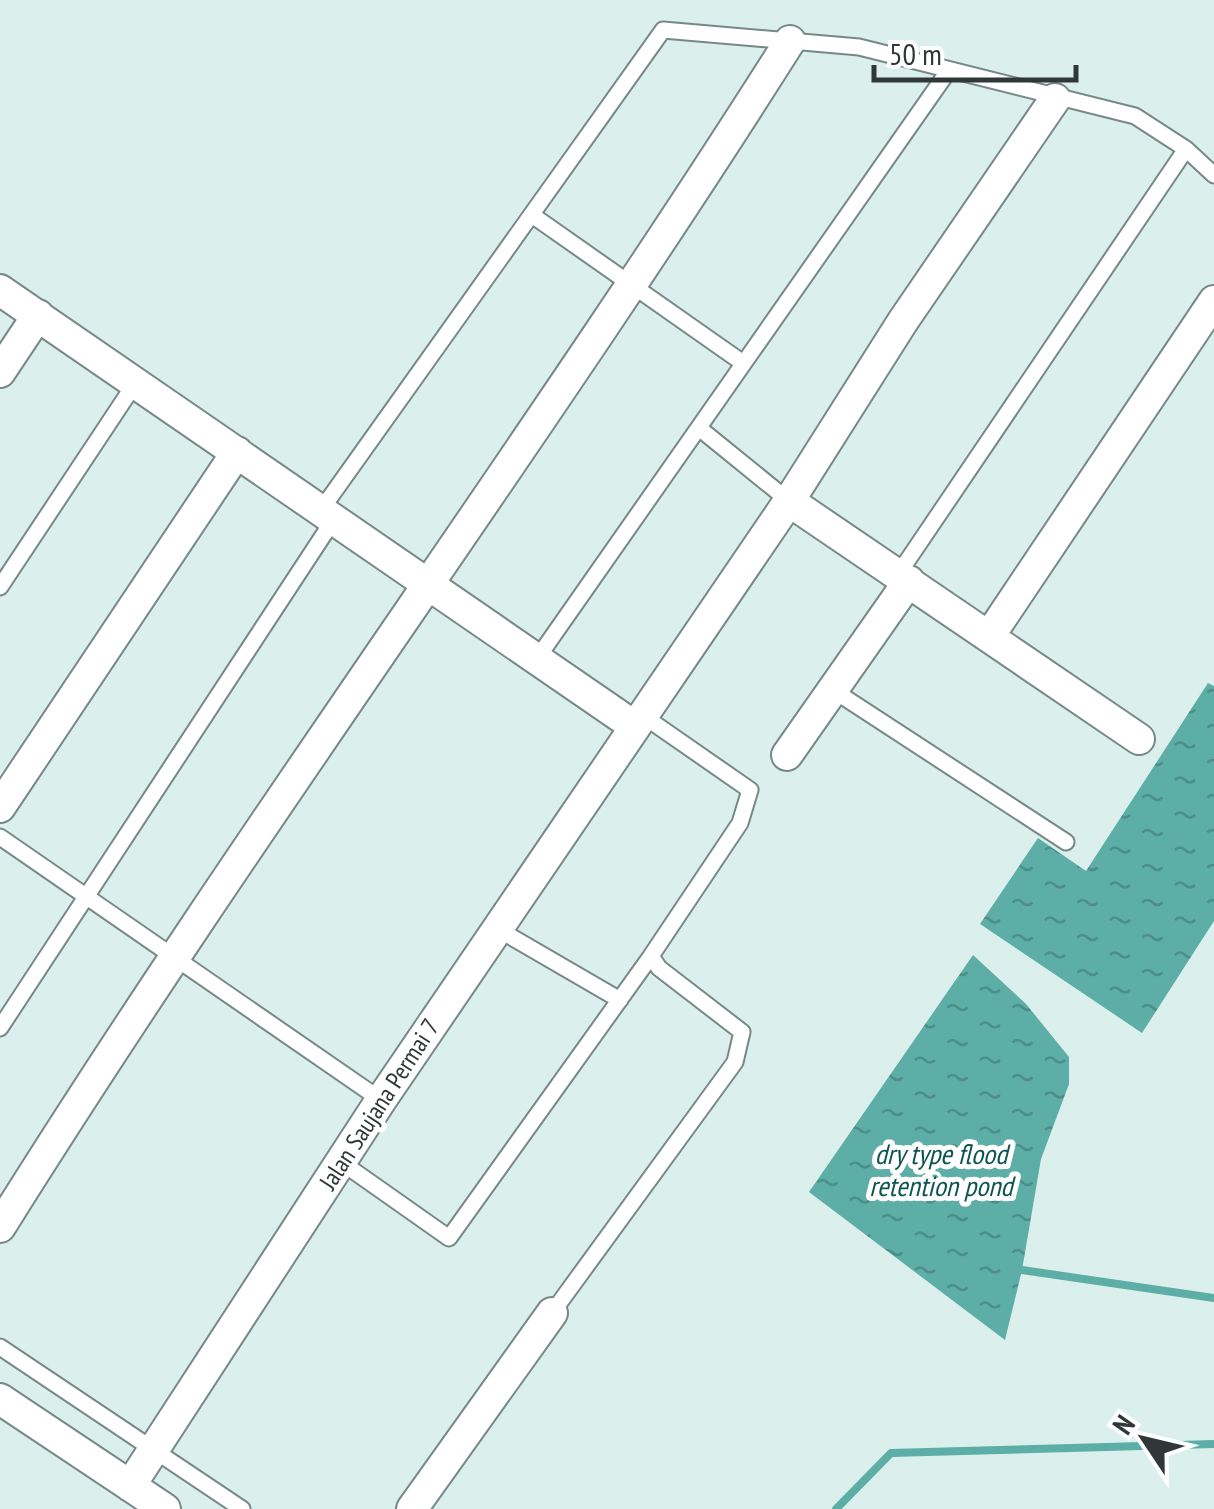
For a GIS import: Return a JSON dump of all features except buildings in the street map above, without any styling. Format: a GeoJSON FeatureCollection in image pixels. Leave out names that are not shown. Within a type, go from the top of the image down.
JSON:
{"type":"FeatureCollection","features":[{"type":"Feature","properties":{"kind":"street"},"geometry":{"type":"LineString","coordinates":[[0,1227],[175,957],[673,226],[790,42]]}},
{"type":"Feature","properties":{"kind":"street","name":"Jalan Saujana Permai 7"},"geometry":{"type":"LineString","coordinates":[[130,1486],[381,1100],[788,501],[903,321],[1055,98]]}},
{"type":"Feature","properties":{"kind":"street"},"geometry":{"type":"LineString","coordinates":[[0,290],[536,660],[638,720]]}},
{"type":"Feature","properties":{"kind":"street"},"geometry":{"type":"LineString","coordinates":[[990,635],[1214,300]]}},
{"type":"Feature","properties":{"kind":"street"},"geometry":{"type":"LineString","coordinates":[[0,372],[38,316]]}},
{"type":"Feature","properties":{"kind":"street"},"geometry":{"type":"LineString","coordinates":[[0,807],[237,452]]}},
{"type":"Feature","properties":{"kind":"street"},"geometry":{"type":"LineString","coordinates":[[788,501],[1139,739]]}},
{"type":"Feature","properties":{"kind":"street"},"geometry":{"type":"LineString","coordinates":[[787,755],[904,577]]}},
{"type":"Feature","properties":{"kind":"street"},"geometry":{"type":"LineString","coordinates":[[412,1509],[552,1313]]}},
{"type":"Feature","properties":{"kind":"street"},"geometry":{"type":"LineString","coordinates":[[0,1400],[165,1509]]}},
{"type":"Feature","properties":{"kind":"lane"},"geometry":{"type":"LineString","coordinates":[[0,1028],[327,514],[663,30],[859,47],[1135,116],[1186,149],[1214,175]]}},
{"type":"Feature","properties":{"kind":"lane"},"geometry":{"type":"LineString","coordinates":[[536,660],[949,70]]}},
{"type":"Feature","properties":{"kind":"lane"},"geometry":{"type":"LineString","coordinates":[[904,577],[1186,149]]}},
{"type":"Feature","properties":{"kind":"lane"},"geometry":{"type":"LineString","coordinates":[[532,215],[743,362]]}},
{"type":"Feature","properties":{"kind":"lane"},"geometry":{"type":"LineString","coordinates":[[0,587],[136,382]]}},
{"type":"Feature","properties":{"kind":"lane"},"geometry":{"type":"LineString","coordinates":[[699,428],[788,501]]}},
{"type":"Feature","properties":{"kind":"lane"},"geometry":{"type":"LineString","coordinates":[[833,690],[1066,842]]}},
{"type":"Feature","properties":{"kind":"lane"},"geometry":{"type":"LineString","coordinates":[[341,1162],[450,1238],[651,956],[740,823],[750,790],[638,720]]}},
{"type":"Feature","properties":{"kind":"lane"},"geometry":{"type":"LineString","coordinates":[[0,837],[381,1100]]}},
{"type":"Feature","properties":{"kind":"lane"},"geometry":{"type":"LineString","coordinates":[[496,928],[620,1000]]}},
{"type":"Feature","properties":{"kind":"lane"},"geometry":{"type":"LineString","coordinates":[[552,1313],[735,1062],[742,1032],[659,968],[651,956]]}},
{"type":"Feature","properties":{"kind":"lane"},"geometry":{"type":"LineString","coordinates":[[0,1347],[242,1509]]}},
{"type":"Feature","properties":{"kind":"water"},"geometry":{"type":"Polygon","coordinates":[[[1208,683],[1214,686],[1214,921],[1142,1033],[980,924],[1038,838],[1086,871],[1208,683]]]}},
{"type":"Feature","properties":{"kind":"water","name":"dry type flood retention pond"},"geometry":{"type":"Polygon","coordinates":[[[973,955],[1026,1004],[1069,1057],[1069,1084],[1041,1159],[1022,1270],[1005,1340],[809,1192],[973,955]]]}},
{"type":"Feature","properties":{"kind":"waterway"},"geometry":{"type":"LineString","coordinates":[[1022,1270],[1214,1298]]}},
{"type":"Feature","properties":{"kind":"waterway"},"geometry":{"type":"LineString","coordinates":[[836,1509],[891,1453],[1214,1444]]}}]}
